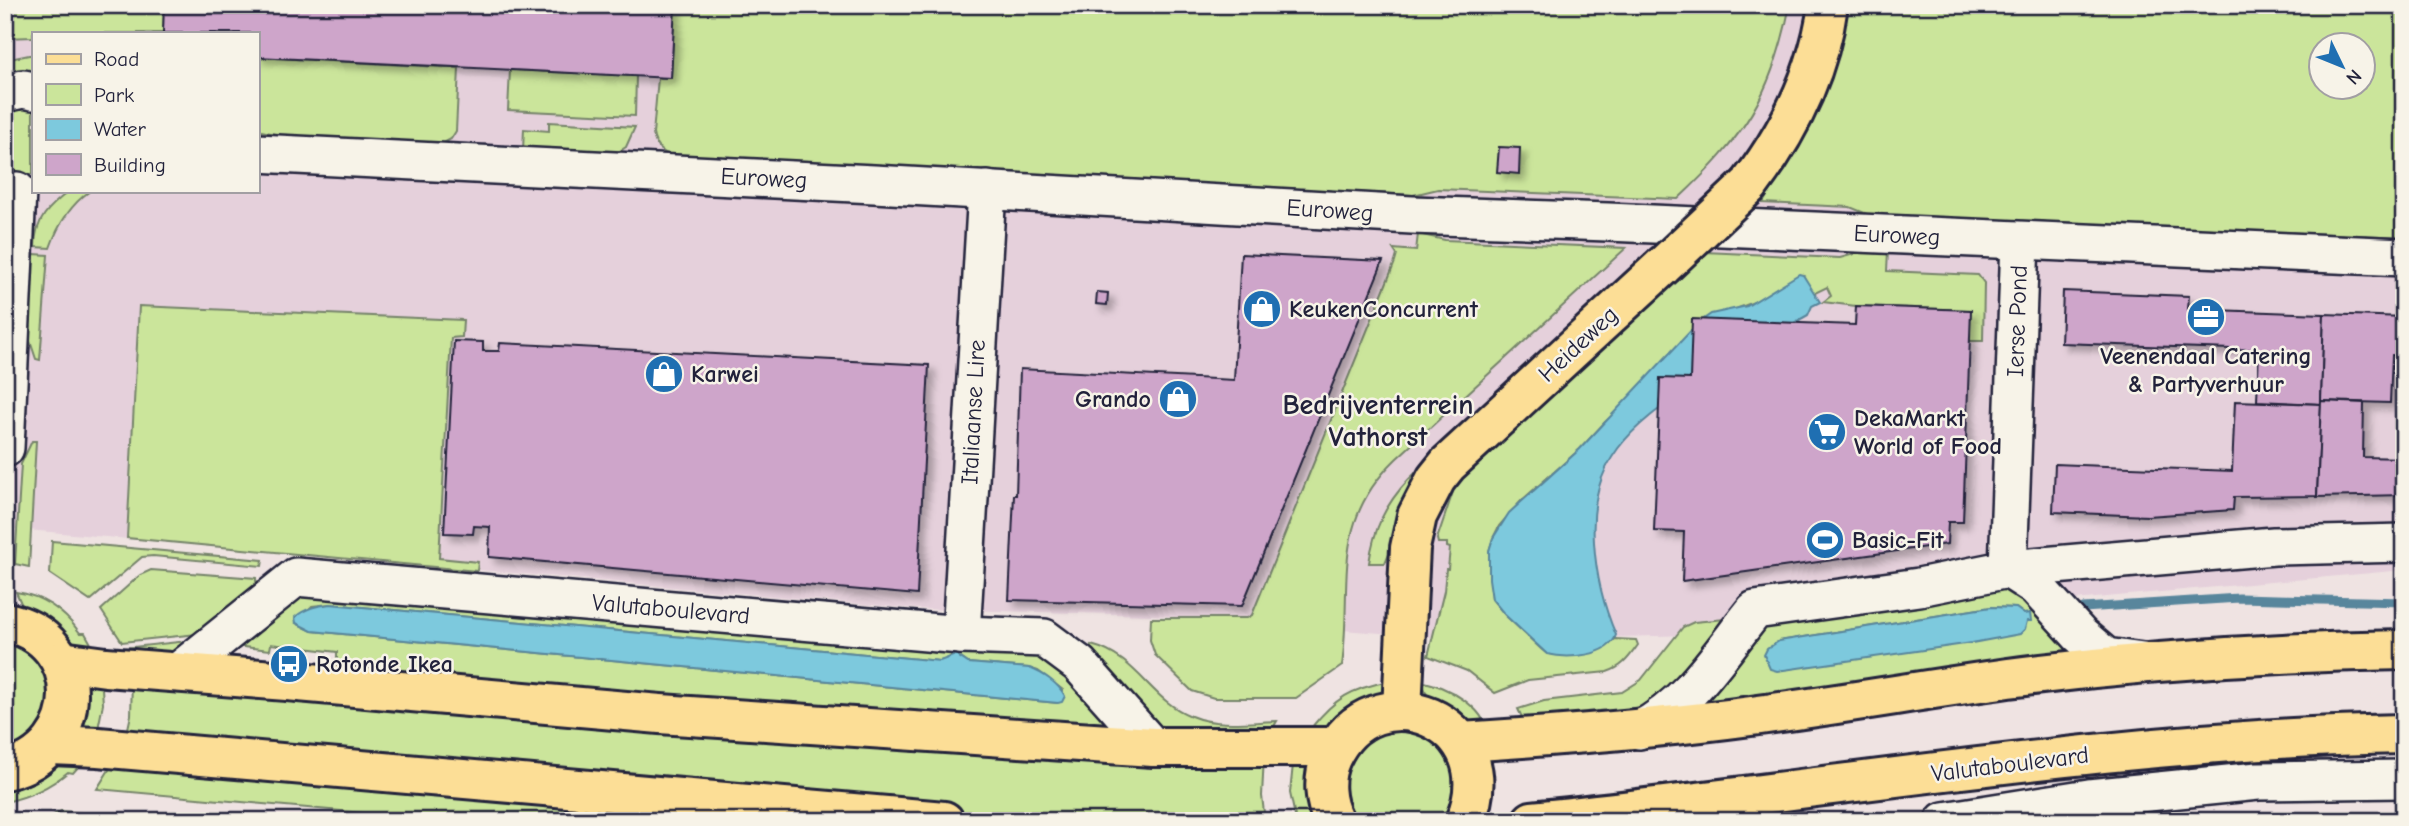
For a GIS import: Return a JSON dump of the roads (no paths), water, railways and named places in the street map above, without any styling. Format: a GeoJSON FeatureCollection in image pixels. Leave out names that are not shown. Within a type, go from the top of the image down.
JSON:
{"type":"FeatureCollection","features":[{"type":"Feature","properties":{"kind":"main road","name":"Heideweg"},"geometry":{"type":"LineString","coordinates":[[1402,710],[1410,548],[1418,516],[1436,479],[1448,464],[1749,185],[1778,145],[1806,90],[1822,37],[1828,5]]}},
{"type":"Feature","properties":{"kind":"main road"},"geometry":{"type":"LineString","coordinates":[[5,622],[17,624],[36,633],[51,646],[61,661],[68,683],[69,703],[64,722],[51,745],[26,764],[5,771]]}},
{"type":"Feature","properties":{"kind":"main road"},"geometry":{"type":"LineString","coordinates":[[1461,743],[1639,730],[2009,678],[2148,663],[2279,653],[2404,650]]}},
{"type":"Feature","properties":{"kind":"main road"},"geometry":{"type":"LineString","coordinates":[[61,661],[660,714],[1153,747],[1336,747]]}},
{"type":"Feature","properties":{"kind":"main road"},"geometry":{"type":"LineString","coordinates":[[1334,821],[1326,800],[1325,781],[1328,763],[1336,747],[1348,732],[1363,721],[1380,713],[1402,710],[1435,720],[1461,743],[1472,766],[1475,781],[1471,807],[1465,821]]}},
{"type":"Feature","properties":{"kind":"main road","name":"Valutaboulevard"},"geometry":{"type":"LineString","coordinates":[[1532,821],[1622,816],[2133,750],[2307,736],[2404,734]]}},
{"type":"Feature","properties":{"kind":"main road"},"geometry":{"type":"LineString","coordinates":[[51,745],[944,821]]}},
{"type":"Feature","properties":{"kind":"street"},"geometry":{"type":"LineString","coordinates":[[5,93],[23,89],[32,91]]}},
{"type":"Feature","properties":{"kind":"street","name":"Euroweg"},"geometry":{"type":"LineString","coordinates":[[259,153],[987,190],[1412,215],[2404,257]]}},
{"type":"Feature","properties":{"kind":"street"},"geometry":{"type":"LineString","coordinates":[[5,448],[18,189]]}},
{"type":"Feature","properties":{"kind":"street","name":"Italiaanse Lire"},"geometry":{"type":"LineString","coordinates":[[961,635],[987,190]]}},
{"type":"Feature","properties":{"kind":"street","name":"Ierse Pond"},"geometry":{"type":"LineString","coordinates":[[2008,569],[2020,241]]}},
{"type":"Feature","properties":{"kind":"street"},"geometry":{"type":"LineString","coordinates":[[1639,730],[1663,716],[1678,703],[1755,610],[1919,587],[2008,569],[2274,546],[2404,543]]}},
{"type":"Feature","properties":{"kind":"street"},"geometry":{"type":"LineString","coordinates":[[2008,569],[2036,587],[2080,635],[2105,657],[2148,663]]}},
{"type":"Feature","properties":{"kind":"street","name":"Valutaboulevard"},"geometry":{"type":"LineString","coordinates":[[178,672],[296,577],[961,635],[1044,638],[1079,664],[1153,747]]}},
{"type":"Feature","properties":{"kind":"street","name":"Valutaboulevard"},"geometry":{"type":"LineString","coordinates":[[1944,821],[2089,798],[2258,781],[2404,779]]}},
{"type":"Feature","properties":{"kind":"water"},"geometry":{"type":"Polygon","coordinates":[[[1799,274],[1803,275],[1820,302],[1812,306],[1808,315],[1670,401],[1650,416],[1618,448],[1598,488],[1594,513],[1598,578],[1616,635],[1605,648],[1586,655],[1547,654],[1505,615],[1492,599],[1489,551],[1493,538],[1509,513],[1580,449],[1698,323],[1711,314],[1747,306],[1799,274]]]}},
{"type":"Feature","properties":{"kind":"water"},"geometry":{"type":"Polygon","coordinates":[[[330,604],[940,661],[953,656],[954,652],[960,653],[959,657],[968,663],[1029,668],[1050,679],[1065,696],[1062,702],[1058,703],[312,631],[296,623],[295,617],[303,611],[330,604]]]}},
{"type":"Feature","properties":{"kind":"water"},"geometry":{"type":"Polygon","coordinates":[[[1991,607],[2016,608],[2024,614],[2030,613],[2031,621],[2027,621],[2020,634],[1777,671],[1770,669],[1764,655],[1767,649],[1779,641],[1991,607]]]}},
{"type":"Feature","properties":{"kind":"waterway"},"geometry":{"type":"LineString","coordinates":[[2083,608],[2239,598],[2404,602]]}},
{"type":"Feature","properties":{"kind":"place","name":"KeukenConcurrent"},"geometry":{"type":"Point","coordinates":[1262,309]}},
{"type":"Feature","properties":{"kind":"place","name":"Veenendaal Catering & Partyverhuur"},"geometry":{"type":"Point","coordinates":[2206,317]}},
{"type":"Feature","properties":{"kind":"place","name":"Karwei"},"geometry":{"type":"Point","coordinates":[664,374]}},
{"type":"Feature","properties":{"kind":"place","name":"Grando"},"geometry":{"type":"Point","coordinates":[1178,399]}},
{"type":"Feature","properties":{"kind":"place","name":"DekaMarkt World of Food"},"geometry":{"type":"Point","coordinates":[1827,432]}},
{"type":"Feature","properties":{"kind":"place","name":"Basic-Fit"},"geometry":{"type":"Point","coordinates":[1825,540]}},
{"type":"Feature","properties":{"kind":"place","name":"Rotonde Ikea"},"geometry":{"type":"Point","coordinates":[289,664]}},
{"type":"Feature","properties":{"kind":"district","name":"Bedrijventerrein Vathorst"},"geometry":{"type":"Point","coordinates":[1378,421]}}]}
